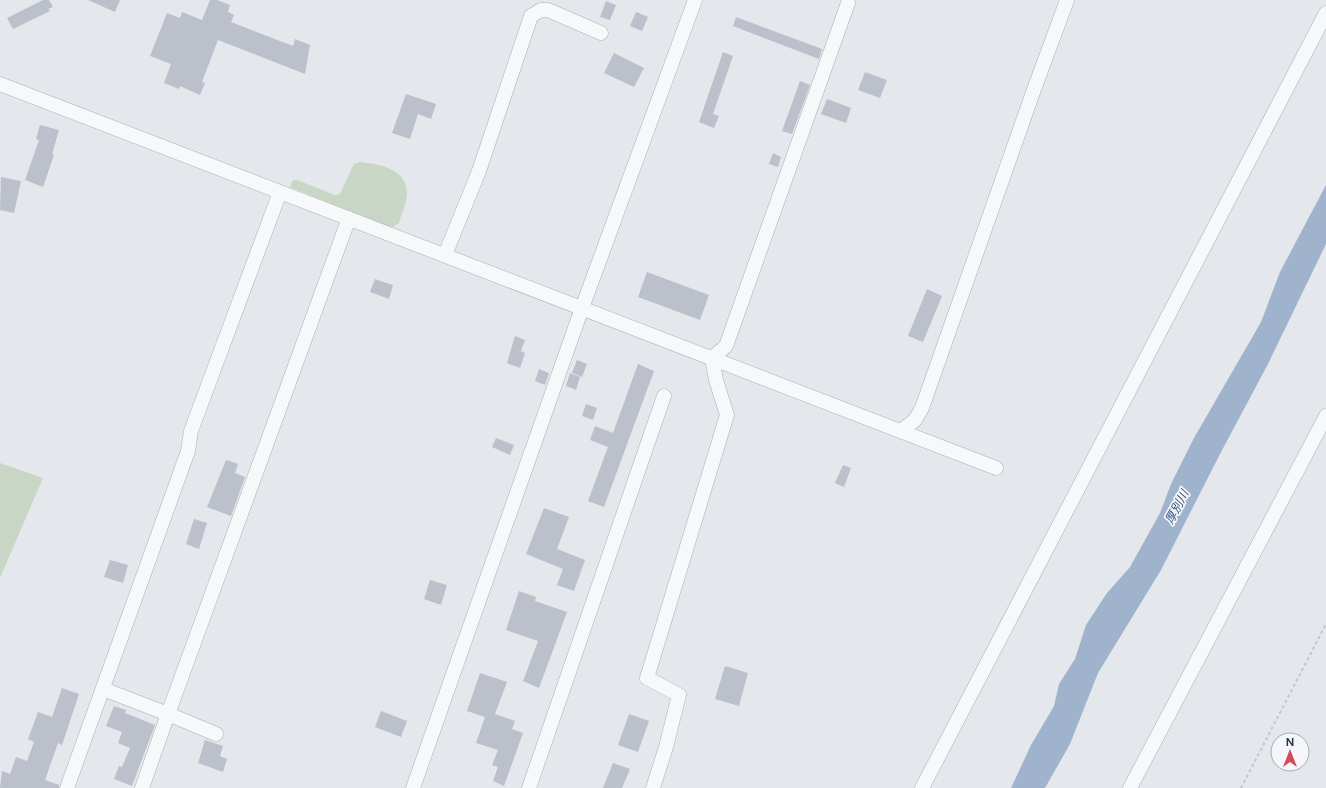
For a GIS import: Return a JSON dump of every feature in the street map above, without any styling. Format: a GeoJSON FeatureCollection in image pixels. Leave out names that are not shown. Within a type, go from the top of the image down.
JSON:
{"type":"FeatureCollection","features":[{"type":"Feature","properties":{"kind":"street"},"geometry":{"type":"LineString","coordinates":[[413,788],[582,308],[695,0]]}},
{"type":"Feature","properties":{"kind":"street"},"geometry":{"type":"LineString","coordinates":[[901,431],[915,420],[922,408],[1029,102],[1067,0]]}},
{"type":"Feature","properties":{"kind":"street"},"geometry":{"type":"LineString","coordinates":[[712,358],[726,346],[848,2]]}},
{"type":"Feature","properties":{"kind":"street"},"geometry":{"type":"LineString","coordinates":[[446,255],[479,171],[531,16],[541,10],[548,10],[601,33]]}},
{"type":"Feature","properties":{"kind":"street"},"geometry":{"type":"LineString","coordinates":[[922,788],[1326,13]]}},
{"type":"Feature","properties":{"kind":"street"},"geometry":{"type":"LineString","coordinates":[[0,84],[996,468]]}},
{"type":"Feature","properties":{"kind":"street"},"geometry":{"type":"LineString","coordinates":[[67,788],[188,450],[192,431],[280,192]]}},
{"type":"Feature","properties":{"kind":"street"},"geometry":{"type":"LineString","coordinates":[[142,788],[348,218]]}},
{"type":"Feature","properties":{"kind":"street"},"geometry":{"type":"LineString","coordinates":[[653,788],[666,747],[679,695],[646,678],[726,415],[716,380],[712,358]]}},
{"type":"Feature","properties":{"kind":"street"},"geometry":{"type":"LineString","coordinates":[[529,788],[664,396]]}},
{"type":"Feature","properties":{"kind":"street"},"geometry":{"type":"LineString","coordinates":[[1130,788],[1326,416]]}},
{"type":"Feature","properties":{"kind":"street"},"geometry":{"type":"LineString","coordinates":[[103,688],[216,734]]}},
{"type":"Feature","properties":{"kind":"path"},"geometry":{"type":"LineString","coordinates":[[1241,788],[1326,624]]}},
{"type":"Feature","properties":{"kind":"green space"},"geometry":{"type":"Polygon","coordinates":[[[360,162],[375,164],[391,169],[402,178],[406,185],[407,197],[399,223],[392,227],[290,187],[292,181],[297,180],[335,195],[340,194],[354,164],[360,162]]]}},
{"type":"Feature","properties":{"kind":"green space"},"geometry":{"type":"Polygon","coordinates":[[[0,463],[43,478],[0,578],[0,463]]]}},
{"type":"Feature","properties":{"kind":"water","name":"厚別川"},"geometry":{"type":"Polygon","coordinates":[[[1326,185],[1326,244],[1268,364],[1161,570],[1098,673],[1070,744],[1045,788],[1011,788],[1031,745],[1054,706],[1059,684],[1075,659],[1086,625],[1107,593],[1130,567],[1160,513],[1171,484],[1194,438],[1261,322],[1280,272],[1326,185]]]}},
{"type":"Feature","properties":{"kind":"building"},"geometry":{"type":"Polygon","coordinates":[[[43,0],[49,0],[53,7],[48,9],[50,11],[13,29],[7,18],[43,0]]]}},
{"type":"Feature","properties":{"kind":"building"},"geometry":{"type":"Polygon","coordinates":[[[88,0],[120,0],[115,12],[88,0]]]}},
{"type":"Feature","properties":{"kind":"building"},"geometry":{"type":"Polygon","coordinates":[[[210,0],[217,0],[230,5],[228,12],[234,15],[231,22],[293,46],[295,39],[310,45],[305,74],[218,40],[202,82],[205,83],[200,95],[180,86],[179,89],[164,83],[171,64],[150,56],[167,13],[180,18],[182,12],[202,20],[210,0]]]}},
{"type":"Feature","properties":{"kind":"building"},"geometry":{"type":"Polygon","coordinates":[[[606,1],[616,5],[610,20],[600,17],[606,1]]]}},
{"type":"Feature","properties":{"kind":"building"},"geometry":{"type":"Polygon","coordinates":[[[636,12],[648,17],[642,31],[630,26],[636,12]]]}},
{"type":"Feature","properties":{"kind":"building"},"geometry":{"type":"Polygon","coordinates":[[[736,17],[822,49],[819,59],[733,26],[736,17]]]}},
{"type":"Feature","properties":{"kind":"building"},"geometry":{"type":"Polygon","coordinates":[[[723,52],[733,56],[713,114],[719,116],[714,128],[699,122],[723,52]]]}},
{"type":"Feature","properties":{"kind":"building"},"geometry":{"type":"Polygon","coordinates":[[[614,53],[644,68],[634,87],[604,73],[614,53]]]}},
{"type":"Feature","properties":{"kind":"building"},"geometry":{"type":"Polygon","coordinates":[[[865,72],[887,80],[880,98],[858,90],[865,72]]]}},
{"type":"Feature","properties":{"kind":"building"},"geometry":{"type":"Polygon","coordinates":[[[800,81],[810,85],[792,134],[782,131],[800,81]]]}},
{"type":"Feature","properties":{"kind":"building"},"geometry":{"type":"Polygon","coordinates":[[[406,94],[436,104],[431,119],[418,114],[410,139],[392,133],[406,94]]]}},
{"type":"Feature","properties":{"kind":"building"},"geometry":{"type":"Polygon","coordinates":[[[827,99],[851,108],[846,123],[821,114],[827,99]]]}},
{"type":"Feature","properties":{"kind":"building"},"geometry":{"type":"Polygon","coordinates":[[[40,125],[59,130],[52,154],[54,155],[43,187],[25,180],[39,140],[36,139],[40,125]]]}},
{"type":"Feature","properties":{"kind":"building"},"geometry":{"type":"Polygon","coordinates":[[[773,153],[781,157],[778,167],[769,164],[773,153]]]}},
{"type":"Feature","properties":{"kind":"building"},"geometry":{"type":"Polygon","coordinates":[[[1,177],[21,181],[14,213],[0,210],[1,177]]]}},
{"type":"Feature","properties":{"kind":"building"},"geometry":{"type":"Polygon","coordinates":[[[647,272],[709,295],[700,320],[638,297],[647,272]]]}},
{"type":"Feature","properties":{"kind":"building"},"geometry":{"type":"Polygon","coordinates":[[[375,279],[393,285],[389,299],[370,292],[375,279]]]}},
{"type":"Feature","properties":{"kind":"building"},"geometry":{"type":"Polygon","coordinates":[[[927,289],[942,296],[923,342],[908,336],[927,289]]]}},
{"type":"Feature","properties":{"kind":"building"},"geometry":{"type":"Polygon","coordinates":[[[515,336],[525,340],[521,351],[525,353],[520,368],[507,363],[515,336]]]}},
{"type":"Feature","properties":{"kind":"building"},"geometry":{"type":"Polygon","coordinates":[[[577,360],[587,364],[582,377],[572,373],[577,360]]]}},
{"type":"Feature","properties":{"kind":"building"},"geometry":{"type":"Polygon","coordinates":[[[638,364],[654,371],[604,507],[588,501],[608,447],[590,440],[595,426],[613,433],[638,364]]]}},
{"type":"Feature","properties":{"kind":"building"},"geometry":{"type":"Polygon","coordinates":[[[539,369],[549,373],[545,385],[535,381],[539,369]]]}},
{"type":"Feature","properties":{"kind":"building"},"geometry":{"type":"Polygon","coordinates":[[[570,373],[580,377],[576,390],[566,386],[570,373]]]}},
{"type":"Feature","properties":{"kind":"building"},"geometry":{"type":"Polygon","coordinates":[[[586,404],[597,408],[593,420],[582,416],[586,404]]]}},
{"type":"Feature","properties":{"kind":"building"},"geometry":{"type":"Polygon","coordinates":[[[496,438],[514,445],[510,455],[492,447],[496,438]]]}},
{"type":"Feature","properties":{"kind":"building"},"geometry":{"type":"Polygon","coordinates":[[[226,460],[238,464],[235,473],[245,477],[231,516],[207,507],[226,460]]]}},
{"type":"Feature","properties":{"kind":"building"},"geometry":{"type":"Polygon","coordinates":[[[843,465],[851,468],[844,487],[835,483],[843,465]]]}},
{"type":"Feature","properties":{"kind":"building"},"geometry":{"type":"Polygon","coordinates":[[[544,508],[569,517],[557,549],[585,560],[574,591],[557,585],[563,569],[526,554],[544,508]]]}},
{"type":"Feature","properties":{"kind":"building"},"geometry":{"type":"Polygon","coordinates":[[[194,519],[207,523],[199,549],[186,544],[194,519]]]}},
{"type":"Feature","properties":{"kind":"building"},"geometry":{"type":"Polygon","coordinates":[[[110,560],[128,565],[123,583],[104,577],[110,560]]]}},
{"type":"Feature","properties":{"kind":"building"},"geometry":{"type":"Polygon","coordinates":[[[430,580],[447,585],[441,605],[424,599],[430,580]]]}},
{"type":"Feature","properties":{"kind":"building"},"geometry":{"type":"Polygon","coordinates":[[[519,591],[536,597],[535,601],[567,612],[539,688],[523,681],[538,641],[506,630],[519,591]]]}},
{"type":"Feature","properties":{"kind":"building"},"geometry":{"type":"Polygon","coordinates":[[[725,666],[748,673],[739,706],[715,699],[725,666]]]}},
{"type":"Feature","properties":{"kind":"building"},"geometry":{"type":"Polygon","coordinates":[[[480,673],[507,682],[495,714],[515,721],[512,729],[523,733],[504,786],[493,781],[498,767],[492,765],[498,750],[476,743],[485,717],[467,711],[480,673]]]}},
{"type":"Feature","properties":{"kind":"building"},"geometry":{"type":"Polygon","coordinates":[[[62,688],[79,694],[62,745],[58,743],[45,780],[59,785],[59,788],[0,788],[2,771],[10,774],[16,757],[27,761],[34,742],[28,739],[38,712],[52,717],[62,688]]]}},
{"type":"Feature","properties":{"kind":"building"},"geometry":{"type":"Polygon","coordinates":[[[114,706],[126,710],[125,713],[155,725],[132,786],[114,779],[119,766],[122,767],[130,748],[118,743],[122,732],[106,726],[114,706]]]}},
{"type":"Feature","properties":{"kind":"building"},"geometry":{"type":"Polygon","coordinates":[[[381,711],[407,721],[401,737],[375,727],[381,711]]]}},
{"type":"Feature","properties":{"kind":"building"},"geometry":{"type":"Polygon","coordinates":[[[629,714],[649,721],[638,752],[618,745],[629,714]]]}},
{"type":"Feature","properties":{"kind":"building"},"geometry":{"type":"Polygon","coordinates":[[[205,740],[223,746],[220,756],[227,759],[223,772],[198,763],[205,740]]]}},
{"type":"Feature","properties":{"kind":"building"},"geometry":{"type":"Polygon","coordinates":[[[613,763],[630,769],[622,788],[603,788],[613,763]]]}}]}
